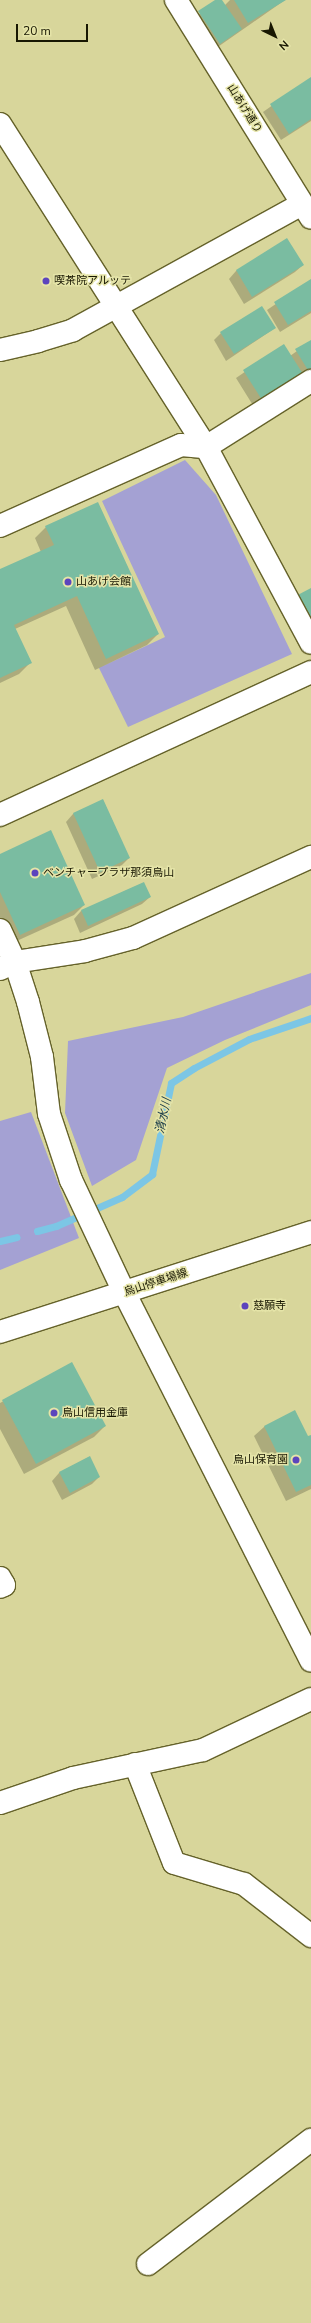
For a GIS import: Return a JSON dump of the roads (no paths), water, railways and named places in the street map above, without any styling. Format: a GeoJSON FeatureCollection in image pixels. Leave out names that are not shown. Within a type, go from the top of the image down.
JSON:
{"type":"FeatureCollection","features":[{"type":"Feature","properties":{"kind":"street","name":"山あげ通り"},"geometry":{"type":"LineString","coordinates":[[176,0],[307,211]]}},
{"type":"Feature","properties":{"kind":"street"},"geometry":{"type":"LineString","coordinates":[[0,124],[115,307],[206,447],[311,643]]}},
{"type":"Feature","properties":{"kind":"street"},"geometry":{"type":"LineString","coordinates":[[0,350],[38,341],[73,330],[115,307],[307,211]]}},
{"type":"Feature","properties":{"kind":"street"},"geometry":{"type":"LineString","coordinates":[[0,526],[180,445],[206,447],[311,380]]}},
{"type":"Feature","properties":{"kind":"street"},"geometry":{"type":"LineString","coordinates":[[0,816],[311,672]]}},
{"type":"Feature","properties":{"kind":"street"},"geometry":{"type":"LineString","coordinates":[[8,966],[85,951],[133,938],[311,857]]}},
{"type":"Feature","properties":{"kind":"street"},"geometry":{"type":"LineString","coordinates":[[0,930],[8,966],[42,1057],[49,1114],[67,1171],[125,1294],[311,1660]]}},
{"type":"Feature","properties":{"kind":"street","name":"烏山停車場線"},"geometry":{"type":"LineString","coordinates":[[0,1332],[125,1294],[311,1232]]}},
{"type":"Feature","properties":{"kind":"street"},"geometry":{"type":"LineString","coordinates":[[0,1578],[4,1585],[0,1587]]}},
{"type":"Feature","properties":{"kind":"street"},"geometry":{"type":"LineString","coordinates":[[0,1803],[72,1778],[203,1750],[311,1700]]}},
{"type":"Feature","properties":{"kind":"street"},"geometry":{"type":"LineString","coordinates":[[135,1764],[174,1863],[244,1884],[311,1936]]}},
{"type":"Feature","properties":{"kind":"street"},"geometry":{"type":"LineString","coordinates":[[148,2264],[311,2140]]}},
{"type":"Feature","properties":{"kind":"waterway","name":"清水川"},"geometry":{"type":"LineString","coordinates":[[37,1231],[56,1226],[122,1197],[152,1174],[171,1083],[194,1068],[249,1039],[311,1018]]}},
{"type":"Feature","properties":{"kind":"waterway","name":"清水川"},"geometry":{"type":"LineString","coordinates":[[0,1241],[17,1237]]}},
{"type":"Feature","properties":{"kind":"place","name":"喫茶院アルッテ"},"geometry":{"type":"Point","coordinates":[46,281]}},
{"type":"Feature","properties":{"kind":"place","name":"山あげ会館"},"geometry":{"type":"Point","coordinates":[68,582]}},
{"type":"Feature","properties":{"kind":"place","name":"ベンチャープラザ那須烏山"},"geometry":{"type":"Point","coordinates":[35,873]}},
{"type":"Feature","properties":{"kind":"place","name":"慈願寺"},"geometry":{"type":"Point","coordinates":[245,1306]}},
{"type":"Feature","properties":{"kind":"place","name":"烏山信用金庫"},"geometry":{"type":"Point","coordinates":[54,1413]}},
{"type":"Feature","properties":{"kind":"place","name":"烏山保育園"},"geometry":{"type":"Point","coordinates":[296,1460]}}]}
